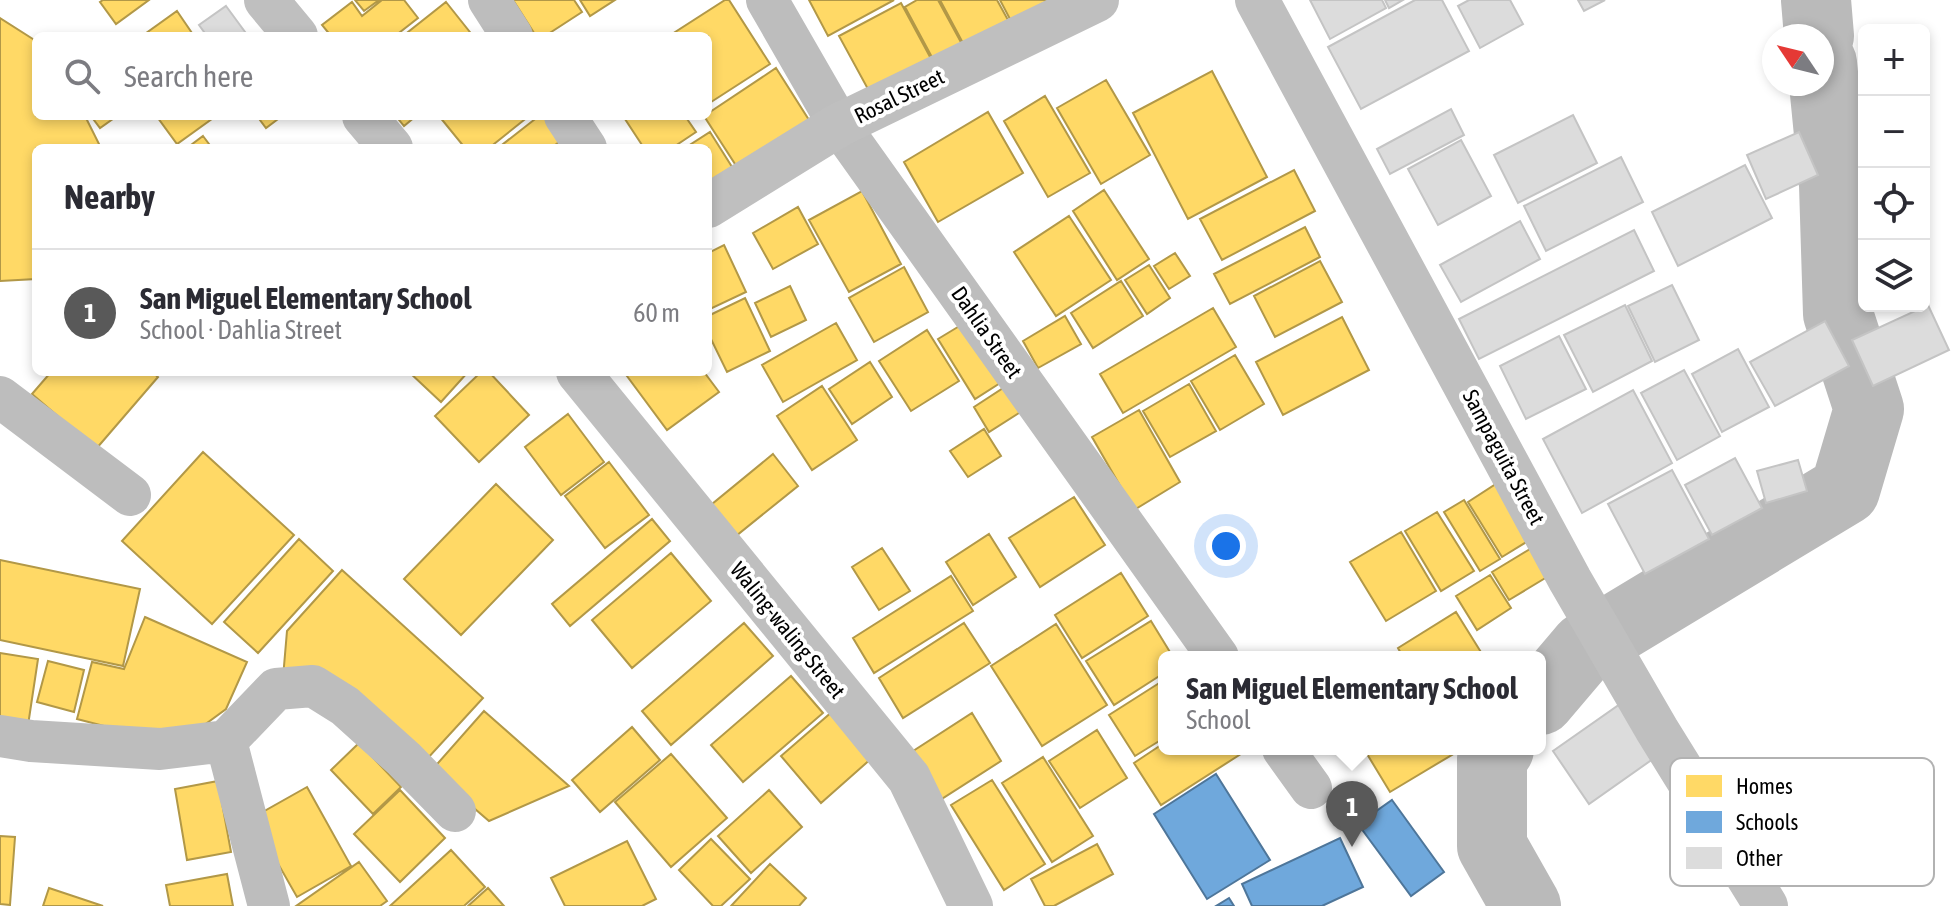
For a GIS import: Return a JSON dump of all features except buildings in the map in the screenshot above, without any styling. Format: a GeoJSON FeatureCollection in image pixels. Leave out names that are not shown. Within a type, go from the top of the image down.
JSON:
{"type":"FeatureCollection","features":[{"type":"Feature","properties":{"kind":"street"},"geometry":{"type":"LineString","coordinates":[[266,0],[293,32]]}},
{"type":"Feature","properties":{"kind":"street"},"geometry":{"type":"LineString","coordinates":[[489,0],[509,32]]}},
{"type":"Feature","properties":{"kind":"street","name":"Dahlia Street"},"geometry":{"type":"LineString","coordinates":[[767,0],[839,125],[1214,651]]}},
{"type":"Feature","properties":{"kind":"street","name":"Rosal Street"},"geometry":{"type":"LineString","coordinates":[[712,204],[839,125],[1097,0]]}},
{"type":"Feature","properties":{"kind":"street","name":"Sampaguita Street"},"geometry":{"type":"LineString","coordinates":[[1257,0],[1601,633],[1677,758]]}},
{"type":"Feature","properties":{"kind":"street"},"geometry":{"type":"LineString","coordinates":[[367,120],[388,144]]}},
{"type":"Feature","properties":{"kind":"street"},"geometry":{"type":"LineString","coordinates":[[568,120],[583,144]]}},
{"type":"Feature","properties":{"kind":"street","name":"Waling-waling Street"},"geometry":{"type":"LineString","coordinates":[[581,376],[909,778],[971,906]]}},
{"type":"Feature","properties":{"kind":"street"},"geometry":{"type":"LineString","coordinates":[[0,397],[130,495]]}},
{"type":"Feature","properties":{"kind":"street"},"geometry":{"type":"LineString","coordinates":[[0,736],[31,741],[160,749],[226,741],[276,689],[313,686],[345,706],[404,759],[455,811]]}},
{"type":"Feature","properties":{"kind":"street"},"geometry":{"type":"LineString","coordinates":[[226,741],[269,906]]}},
{"type":"Feature","properties":{"kind":"street"},"geometry":{"type":"LineString","coordinates":[[1287,755],[1311,788]]}},
{"type":"Feature","properties":{"kind":"street","name":"Sampaguita Street"},"geometry":{"type":"LineString","coordinates":[[1754,886],[1766,906]]}},
{"type":"Feature","properties":{"kind":"waterway"},"geometry":{"type":"LineString","coordinates":[[1816,0],[1818,24]]}},
{"type":"Feature","properties":{"kind":"waterway"},"geometry":{"type":"LineString","coordinates":[[1546,693],[1585,647],[1845,490],[1869,409],[1838,314],[1834,185],[1825,96]]}},
{"type":"Feature","properties":{"kind":"waterway"},"geometry":{"type":"LineString","coordinates":[[1494,755],[1492,846],[1526,906]]}},
{"type":"Feature","properties":{"kind":"place","name":"San Miguel Elementary School"},"geometry":{"type":"Point","coordinates":[1352,847]}}]}
